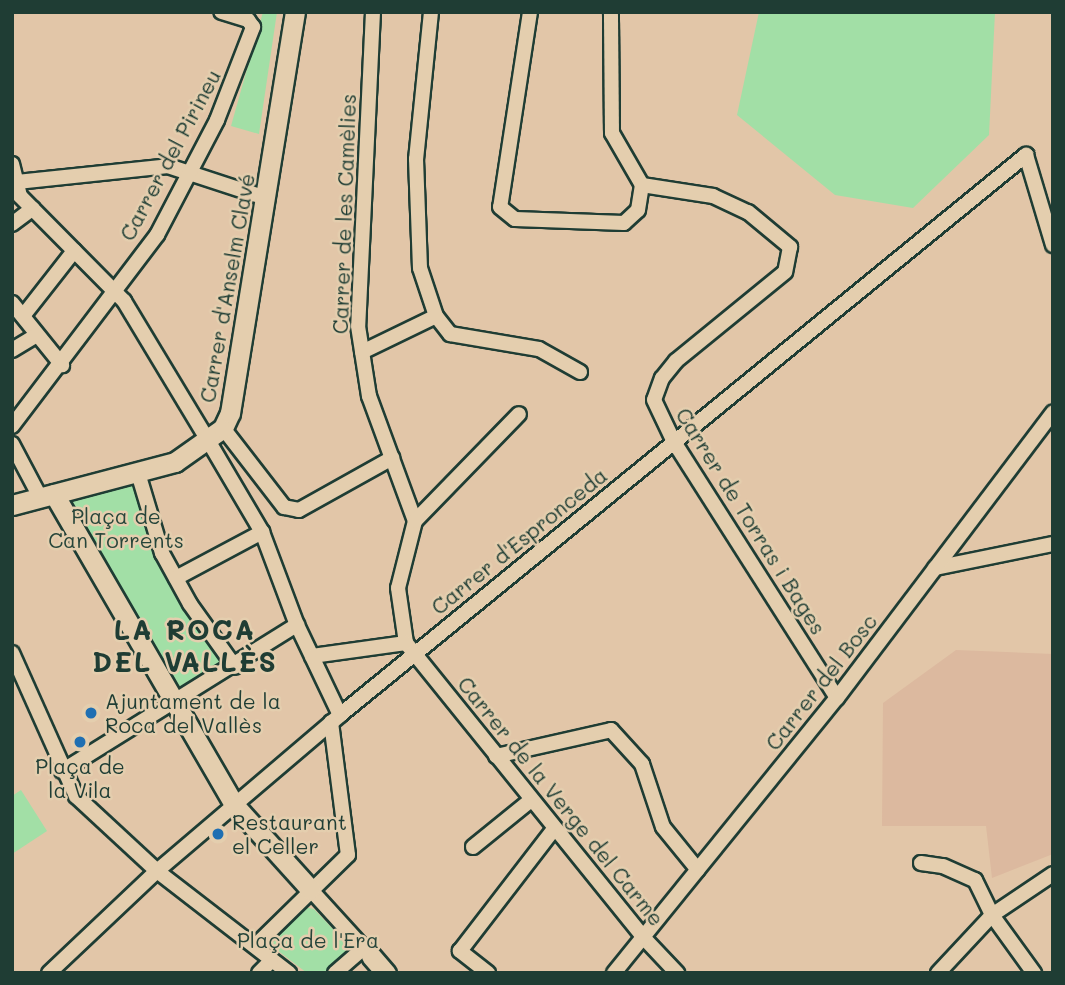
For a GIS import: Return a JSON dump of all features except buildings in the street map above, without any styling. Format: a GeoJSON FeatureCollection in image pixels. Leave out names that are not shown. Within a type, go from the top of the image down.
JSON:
{"type":"FeatureCollection","features":[{"type":"Feature","properties":{"kind":"street","name":"Carrer del Pirineu"},"geometry":{"type":"LineString","coordinates":[[12,426],[62,365],[157,235],[189,174],[251,40],[253,27],[247,20],[220,12]]}},
{"type":"Feature","properties":{"kind":"street","name":"Carrer d'Anselm Clavé"},"geometry":{"type":"LineString","coordinates":[[216,435],[230,413],[295,12]]}},
{"type":"Feature","properties":{"kind":"street","name":"Carrer de les Camèlies"},"geometry":{"type":"LineString","coordinates":[[373,12],[358,326],[369,396],[415,521]]}},
{"type":"Feature","properties":{"kind":"street"},"geometry":{"type":"LineString","coordinates":[[431,12],[416,159],[420,268],[436,316],[450,334],[539,349],[580,372]]}},
{"type":"Feature","properties":{"kind":"street"},"geometry":{"type":"LineString","coordinates":[[530,12],[500,207],[515,219],[624,223],[638,210],[642,185],[612,133],[611,12]]}},
{"type":"Feature","properties":{"kind":"street","name":"Carrer d'Espronceda"},"geometry":{"type":"LineString","coordinates":[[49,973],[157,871],[336,719],[410,648],[674,442],[1026,155],[1053,245]]}},
{"type":"Feature","properties":{"kind":"street"},"geometry":{"type":"LineString","coordinates":[[12,164],[20,195],[124,301],[216,435],[284,507],[299,510],[392,458]]}},
{"type":"Feature","properties":{"kind":"street"},"geometry":{"type":"LineString","coordinates":[[17,182],[168,166],[266,198]]}},
{"type":"Feature","properties":{"kind":"street","name":"Carrer de Torras i Bages"},"geometry":{"type":"LineString","coordinates":[[642,185],[713,196],[748,212],[790,247],[785,272],[676,361],[662,378],[654,400],[674,442],[837,698]]}},
{"type":"Feature","properties":{"kind":"street"},"geometry":{"type":"LineString","coordinates":[[12,224],[33,208]]}},
{"type":"Feature","properties":{"kind":"street"},"geometry":{"type":"LineString","coordinates":[[23,316],[75,251]]}},
{"type":"Feature","properties":{"kind":"street"},"geometry":{"type":"LineString","coordinates":[[12,303],[62,365]]}},
{"type":"Feature","properties":{"kind":"street"},"geometry":{"type":"LineString","coordinates":[[362,352],[436,316]]}},
{"type":"Feature","properties":{"kind":"street"},"geometry":{"type":"LineString","coordinates":[[12,350],[37,335]]}},
{"type":"Feature","properties":{"kind":"street","name":"Carrer del Bosc"},"geometry":{"type":"LineString","coordinates":[[614,973],[837,698],[1053,412]]}},
{"type":"Feature","properties":{"kind":"street"},"geometry":{"type":"LineString","coordinates":[[312,656],[410,648],[398,588],[415,521],[519,414]]}},
{"type":"Feature","properties":{"kind":"street"},"geometry":{"type":"LineString","coordinates":[[12,505],[138,474],[175,462],[216,435]]}},
{"type":"Feature","properties":{"kind":"street"},"geometry":{"type":"LineString","coordinates":[[216,435],[262,533],[336,719],[348,855],[310,889],[255,946]]}},
{"type":"Feature","properties":{"kind":"street"},"geometry":{"type":"LineString","coordinates":[[12,444],[47,495],[235,806],[386,973]]}},
{"type":"Feature","properties":{"kind":"street"},"geometry":{"type":"LineString","coordinates":[[138,474],[162,553],[235,667]]}},
{"type":"Feature","properties":{"kind":"street"},"geometry":{"type":"LineString","coordinates":[[176,578],[262,533]]}},
{"type":"Feature","properties":{"kind":"street"},"geometry":{"type":"LineString","coordinates":[[935,568],[1053,544]]}},
{"type":"Feature","properties":{"kind":"street"},"geometry":{"type":"LineString","coordinates":[[62,771],[235,667],[297,625]]}},
{"type":"Feature","properties":{"kind":"street","name":"Carrer de la Verge del Carme"},"geometry":{"type":"LineString","coordinates":[[410,648],[554,829],[643,937],[677,973]]}},
{"type":"Feature","properties":{"kind":"street"},"geometry":{"type":"LineString","coordinates":[[12,653],[62,771],[76,796],[157,871],[289,973]]}},
{"type":"Feature","properties":{"kind":"street"},"geometry":{"type":"LineString","coordinates":[[496,757],[611,730],[642,764],[663,827],[698,870]]}},
{"type":"Feature","properties":{"kind":"street"},"geometry":{"type":"LineString","coordinates":[[473,847],[531,800]]}},
{"type":"Feature","properties":{"kind":"street"},"geometry":{"type":"LineString","coordinates":[[488,973],[460,951],[554,829]]}},
{"type":"Feature","properties":{"kind":"street"},"geometry":{"type":"LineString","coordinates":[[922,863],[943,866],[975,880],[992,915],[1034,973]]}},
{"type":"Feature","properties":{"kind":"street"},"geometry":{"type":"LineString","coordinates":[[938,973],[992,915],[1053,874]]}},
{"type":"Feature","properties":{"kind":"street"},"geometry":{"type":"LineString","coordinates":[[335,973],[367,952]]}},
{"type":"Feature","properties":{"kind":"street"},"geometry":{"type":"LineString","coordinates":[[260,973],[271,961]]}},
{"type":"Feature","properties":{"kind":"shaded area"},"geometry":{"type":"Polygon","coordinates":[[[956,650],[1053,654],[1053,854],[992,878],[986,826],[882,826],[883,703],[956,650]]]}},
{"type":"Feature","properties":{"kind":"green space"},"geometry":{"type":"Polygon","coordinates":[[[263,12],[277,12],[259,134],[231,126],[263,12]]]}},
{"type":"Feature","properties":{"kind":"green space"},"geometry":{"type":"Polygon","coordinates":[[[759,12],[995,12],[989,135],[913,208],[835,195],[737,115],[759,12]]]}},
{"type":"Feature","properties":{"kind":"green space","name":"Plaça de Can Torrents"},"geometry":{"type":"Polygon","coordinates":[[[140,481],[162,553],[230,667],[174,699],[68,515],[72,500],[140,481]]]}},
{"type":"Feature","properties":{"kind":"green space"},"geometry":{"type":"Polygon","coordinates":[[[21,790],[47,831],[12,854],[12,796],[21,790]]]}},
{"type":"Feature","properties":{"kind":"green space","name":"Plaça de l'Era"},"geometry":{"type":"Polygon","coordinates":[[[305,907],[314,909],[346,943],[347,953],[325,973],[307,973],[269,944],[305,907]]]}},
{"type":"Feature","properties":{"kind":"place","name":"Ajuntament de la Roca del Vallès"},"geometry":{"type":"Point","coordinates":[91,713]}},
{"type":"Feature","properties":{"kind":"place","name":"Plaça de la Vila"},"geometry":{"type":"Point","coordinates":[80,742]}},
{"type":"Feature","properties":{"kind":"place","name":"Restaurant el Celler"},"geometry":{"type":"Point","coordinates":[218,834]}},
{"type":"Feature","properties":{"kind":"district","name":"LA ROCA DEL VALLÈS"},"geometry":{"type":"Point","coordinates":[185,645]}}]}
